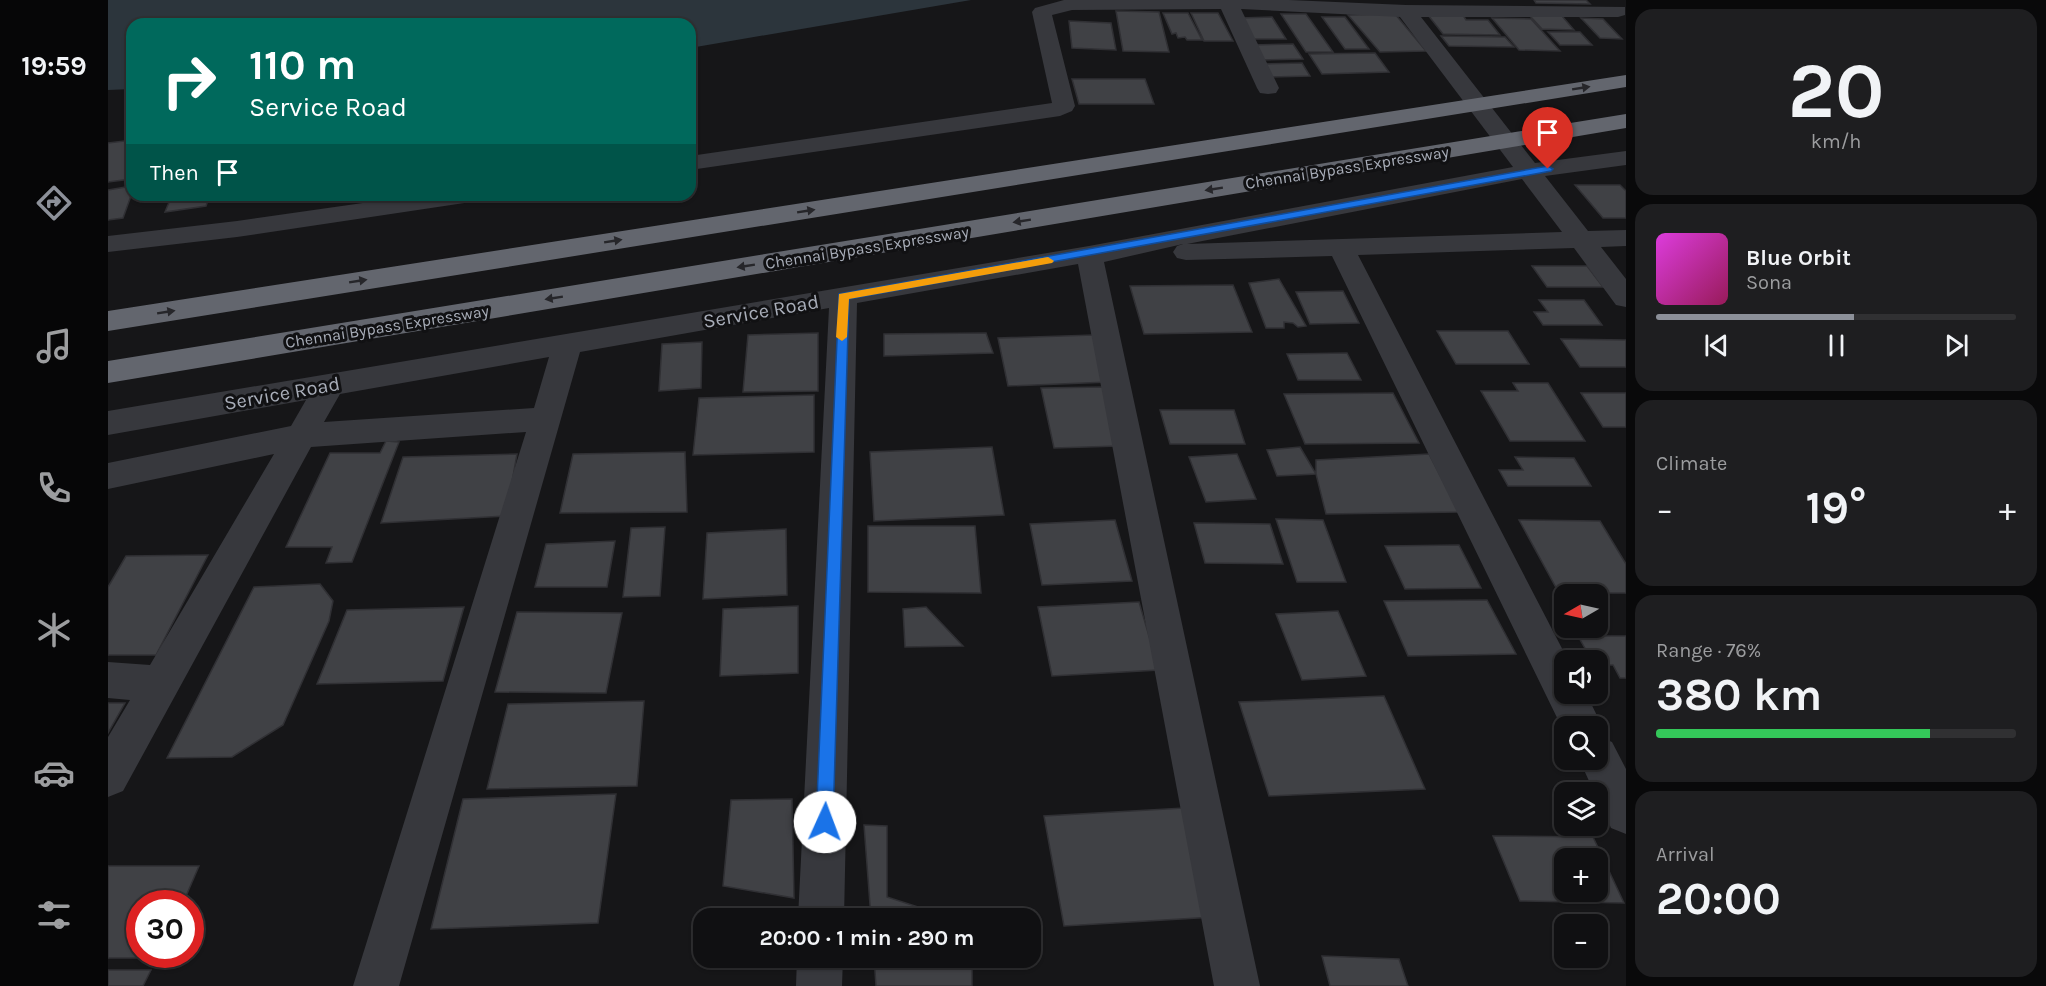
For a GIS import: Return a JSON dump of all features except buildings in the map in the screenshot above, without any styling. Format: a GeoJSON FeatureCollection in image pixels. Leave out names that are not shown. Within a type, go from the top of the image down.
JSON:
{"type":"FeatureCollection","features":[{"type":"Feature","properties":{"kind":"highway"},"geometry":{"type":"LineString","coordinates":[[108,321],[1626,81]]}},
{"type":"Feature","properties":{"kind":"highway","name":"Chennai Bypass Expressway"},"geometry":{"type":"LineString","coordinates":[[108,372],[1626,122]]}},
{"type":"Feature","properties":{"kind":"street"},"geometry":{"type":"LineString","coordinates":[[696,162],[1052,111],[1064,106],[1042,12],[1070,2],[1227,2],[1406,11],[1618,11],[1606,0]]}},
{"type":"Feature","properties":{"kind":"street"},"geometry":{"type":"LineString","coordinates":[[1227,2],[1268,88]]}},
{"type":"Feature","properties":{"kind":"street"},"geometry":{"type":"LineString","coordinates":[[1406,11],[1626,298]]}},
{"type":"Feature","properties":{"kind":"street","name":"Service Road"},"geometry":{"type":"LineString","coordinates":[[112,427],[330,385],[1089,254],[1528,171],[1626,158]]}},
{"type":"Feature","properties":{"kind":"street"},"geometry":{"type":"LineString","coordinates":[[108,244],[237,229],[430,201]]}},
{"type":"Feature","properties":{"kind":"street"},"geometry":{"type":"LineString","coordinates":[[1237,986],[1089,254],[1341,249],[1626,238]]}},
{"type":"Feature","properties":{"kind":"street"},"geometry":{"type":"LineString","coordinates":[[1341,249],[1554,670]]}},
{"type":"Feature","properties":{"kind":"street"},"geometry":{"type":"LineString","coordinates":[[821,908],[843,296]]}},
{"type":"Feature","properties":{"kind":"street"},"geometry":{"type":"LineString","coordinates":[[376,986],[568,344]]}},
{"type":"Feature","properties":{"kind":"street"},"geometry":{"type":"LineString","coordinates":[[108,776],[330,385]]}},
{"type":"Feature","properties":{"kind":"street"},"geometry":{"type":"LineString","coordinates":[[108,476],[301,436],[546,419]]}},
{"type":"Feature","properties":{"kind":"street"},"geometry":{"type":"LineString","coordinates":[[108,680],[160,684]]}},
{"type":"Feature","properties":{"kind":"street"},"geometry":{"type":"LineString","coordinates":[[1605,770],[1626,813]]}},
{"type":"Feature","properties":{"kind":"street"},"geometry":{"type":"LineString","coordinates":[[819,986],[820,968]]}},
{"type":"Feature","properties":{"kind":"shaded area"},"geometry":{"type":"Polygon","coordinates":[[[108,0],[971,0],[696,47],[696,18],[126,18],[126,89],[108,90],[108,0]]]}},
{"type":"Feature","properties":{"kind":"slow traffic"},"geometry":{"type":"LineString","coordinates":[[842,337],[843,296],[1048,261]]}},
{"type":"Feature","properties":{"kind":"route"},"geometry":{"type":"LineString","coordinates":[[825,822],[843,296],[1089,254],[1548,169]]}}]}
